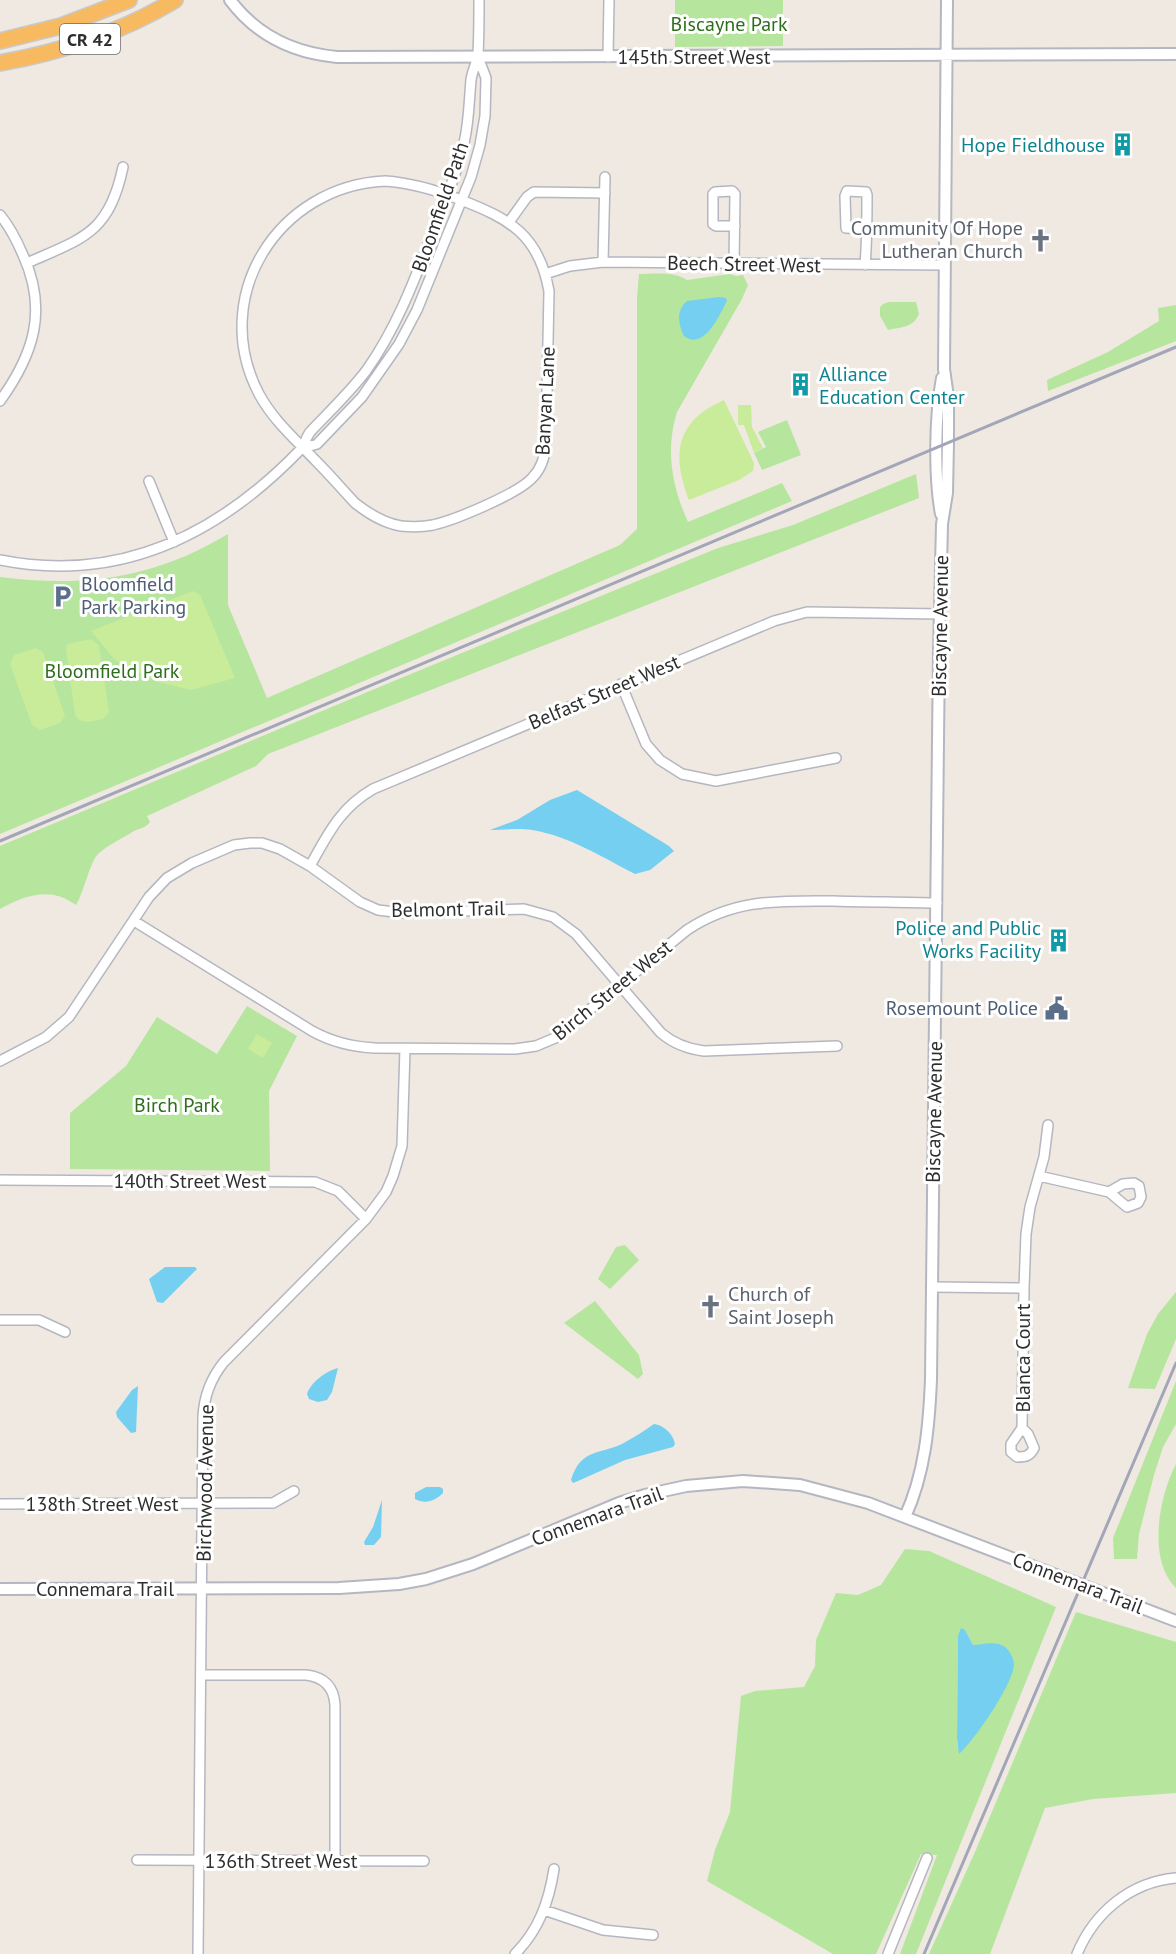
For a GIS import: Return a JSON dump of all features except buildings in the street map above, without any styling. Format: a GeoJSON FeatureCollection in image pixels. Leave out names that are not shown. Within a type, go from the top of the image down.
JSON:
{"type":"FeatureCollection","features":[{"type":"Feature","properties":{"kind":"highway","name":"CR 42"},"geometry":{"type":"LineString","coordinates":[[0,41],[61,26],[129,0]]}},
{"type":"Feature","properties":{"kind":"highway","name":"CR 42"},"geometry":{"type":"LineString","coordinates":[[0,63],[45,54],[96,37],[124,26],[175,0]]}},
{"type":"Feature","properties":{"kind":"street","name":"145th Street West"},"geometry":{"type":"LineString","coordinates":[[230,0],[242,16],[258,30],[284,45],[313,55],[337,57],[1176,54]]}},
{"type":"Feature","properties":{"kind":"street"},"geometry":{"type":"LineString","coordinates":[[478,57],[479,0]]}},
{"type":"Feature","properties":{"kind":"street"},"geometry":{"type":"LineString","coordinates":[[608,57],[609,0]]}},
{"type":"Feature","properties":{"kind":"street","name":"Biscayne Avenue"},"geometry":{"type":"LineString","coordinates":[[905,1517],[921,1475],[929,1420],[942,524],[947,494],[948,432],[948,397],[944,369],[947,0]]}},
{"type":"Feature","properties":{"kind":"street","name":"Bloomfield Path"},"geometry":{"type":"LineString","coordinates":[[303,448],[309,433],[351,389],[387,338],[413,284],[448,194],[464,145],[469,115],[471,77],[478,57]]}},
{"type":"Feature","properties":{"kind":"street","name":"Bloomfield Path"},"geometry":{"type":"LineString","coordinates":[[0,560],[41,565],[87,564],[143,554],[174,542],[200,531],[231,512],[303,448],[317,444],[343,419],[390,358],[417,310],[462,200],[477,156],[485,116],[486,78],[478,57]]}},
{"type":"Feature","properties":{"kind":"street"},"geometry":{"type":"LineString","coordinates":[[27,263],[82,239],[94,230],[113,205],[123,167]]}},
{"type":"Feature","properties":{"kind":"street"},"geometry":{"type":"LineString","coordinates":[[603,262],[605,177]]}},
{"type":"Feature","properties":{"kind":"street","name":"Banyan Lane"},"geometry":{"type":"LineString","coordinates":[[374,182],[418,185],[448,194],[509,222],[532,247],[545,274],[549,310],[546,451],[537,473],[520,489],[440,523],[426,526],[401,526],[379,519],[355,503],[265,406],[253,383],[246,362],[242,337],[243,308],[250,278],[275,234],[303,209],[325,196],[352,186],[374,182]]}},
{"type":"Feature","properties":{"kind":"street"},"geometry":{"type":"LineString","coordinates":[[866,229],[846,228],[845,194],[847,191],[866,192],[866,229],[866,265]]}},
{"type":"Feature","properties":{"kind":"street"},"geometry":{"type":"LineString","coordinates":[[509,222],[527,197],[534,192],[605,193]]}},
{"type":"Feature","properties":{"kind":"street"},"geometry":{"type":"LineString","coordinates":[[0,215],[11,230],[27,263],[36,297],[35,328],[26,358],[0,401]]}},
{"type":"Feature","properties":{"kind":"street"},"geometry":{"type":"LineString","coordinates":[[734,264],[735,226]]}},
{"type":"Feature","properties":{"kind":"street","name":"Beech Street West"},"geometry":{"type":"LineString","coordinates":[[545,274],[570,266],[603,262],[944,266]]}},
{"type":"Feature","properties":{"kind":"street"},"geometry":{"type":"LineString","coordinates":[[149,481],[174,542]]}},
{"type":"Feature","properties":{"kind":"street","name":"Belfast Street West"},"geometry":{"type":"LineString","coordinates":[[310,866],[337,820],[364,794],[774,621],[795,614],[819,611],[941,614]]}},
{"type":"Feature","properties":{"kind":"street"},"geometry":{"type":"LineString","coordinates":[[621,684],[646,744],[660,760],[682,774],[716,781],[836,758]]}},
{"type":"Feature","properties":{"kind":"street","name":"Belmont Trail"},"geometry":{"type":"LineString","coordinates":[[0,1061],[46,1037],[64,1022],[80,1003],[149,897],[167,878],[192,863],[234,845],[255,843],[274,846],[310,866],[360,902],[378,910],[402,913],[524,909],[543,913],[570,928],[662,1033],[676,1044],[694,1050],[837,1046]]}},
{"type":"Feature","properties":{"kind":"street","name":"Birch Street West"},"geometry":{"type":"LineString","coordinates":[[134,921],[324,1037],[361,1047],[515,1050],[545,1044],[563,1032],[687,930],[708,917],[735,907],[771,901],[937,903]]}},
{"type":"Feature","properties":{"kind":"street","name":"Birchwood Avenue"},"geometry":{"type":"LineString","coordinates":[[198,1954],[201,1860],[205,1399],[212,1380],[232,1354],[366,1219],[386,1192],[399,1161],[404,1130],[405,1049]]}},
{"type":"Feature","properties":{"kind":"street","name":"Blanca Court"},"geometry":{"type":"LineString","coordinates":[[1022,1428],[1027,1221],[1039,1176],[1048,1125]]}},
{"type":"Feature","properties":{"kind":"street"},"geometry":{"type":"LineString","coordinates":[[1039,1176],[1109,1192]]}},
{"type":"Feature","properties":{"kind":"street","name":"140th Street West"},"geometry":{"type":"LineString","coordinates":[[0,1180],[315,1182],[338,1191],[366,1219]]}},
{"type":"Feature","properties":{"kind":"street"},"geometry":{"type":"LineString","coordinates":[[932,1287],[1024,1288]]}},
{"type":"Feature","properties":{"kind":"street"},"geometry":{"type":"LineString","coordinates":[[0,1320],[39,1320],[65,1332]]}},
{"type":"Feature","properties":{"kind":"street","name":"Connemara Trail"},"geometry":{"type":"LineString","coordinates":[[0,1589],[371,1587],[426,1579],[473,1564],[619,1503],[670,1489],[707,1483],[751,1481],[800,1485],[850,1497],[1176,1621]]}},
{"type":"Feature","properties":{"kind":"street","name":"138th Street West"},"geometry":{"type":"LineString","coordinates":[[0,1504],[273,1503],[294,1491]]}},
{"type":"Feature","properties":{"kind":"street"},"geometry":{"type":"LineString","coordinates":[[202,1675],[306,1675],[321,1678],[330,1687],[335,1705],[334,1862]]}},
{"type":"Feature","properties":{"kind":"street"},"geometry":{"type":"LineString","coordinates":[[888,1954],[927,1858]]}},
{"type":"Feature","properties":{"kind":"street","name":"136th Street West"},"geometry":{"type":"LineString","coordinates":[[137,1860],[424,1861]]}},
{"type":"Feature","properties":{"kind":"street"},"geometry":{"type":"LineString","coordinates":[[515,1954],[533,1931],[544,1910],[554,1869]]}},
{"type":"Feature","properties":{"kind":"street"},"geometry":{"type":"LineString","coordinates":[[1077,1954],[1087,1933],[1113,1903],[1148,1884],[1176,1878]]}},
{"type":"Feature","properties":{"kind":"street"},"geometry":{"type":"LineString","coordinates":[[544,1910],[603,1930],[653,1935]]}},
{"type":"Feature","properties":{"kind":"green space","name":"Biscayne Park"},"geometry":{"type":"Polygon","coordinates":[[[675,0],[783,0],[783,46],[675,47],[675,0]]]}},
{"type":"Feature","properties":{"kind":"green space","name":"Bloomfield Park"},"geometry":{"type":"Polygon","coordinates":[[[639,274],[670,274],[687,280],[730,274],[743,275],[748,285],[677,412],[673,426],[671,454],[674,482],[688,522],[782,483],[792,501],[0,834],[0,577],[61,581],[118,576],[173,561],[228,534],[228,605],[267,698],[620,545],[637,529],[637,298],[639,274]]]}},
{"type":"Feature","properties":{"kind":"green space"},"geometry":{"type":"Polygon","coordinates":[[[889,302],[916,302],[919,314],[910,324],[888,330],[880,316],[880,307],[889,302]]]}},
{"type":"Feature","properties":{"kind":"green space"},"geometry":{"type":"Polygon","coordinates":[[[1176,305],[1176,341],[1048,391],[1047,380],[1108,352],[1159,321],[1158,308],[1176,305]]]}},
{"type":"Feature","properties":{"kind":"green space"},"geometry":{"type":"Polygon","coordinates":[[[724,400],[754,463],[753,471],[739,480],[689,500],[680,468],[682,441],[687,429],[696,418],[708,408],[724,400]]]}},
{"type":"Feature","properties":{"kind":"green space"},"geometry":{"type":"Polygon","coordinates":[[[738,405],[751,405],[752,427],[763,448],[754,453],[744,425],[738,425],[738,405]]]}},
{"type":"Feature","properties":{"kind":"green space"},"geometry":{"type":"Polygon","coordinates":[[[787,420],[801,455],[762,470],[754,453],[766,447],[758,432],[787,420]]]}},
{"type":"Feature","properties":{"kind":"green space"},"geometry":{"type":"Polygon","coordinates":[[[916,474],[919,498],[268,754],[256,766],[147,816],[150,822],[147,826],[134,831],[98,854],[76,905],[67,899],[48,894],[28,897],[0,909],[0,846],[718,548],[793,525],[916,474]]]}},
{"type":"Feature","properties":{"kind":"green space"},"geometry":{"type":"Polygon","coordinates":[[[193,591],[200,595],[235,678],[191,690],[155,681],[115,660],[91,631],[193,591]]]}},
{"type":"Feature","properties":{"kind":"green space"},"geometry":{"type":"Polygon","coordinates":[[[91,639],[99,645],[109,712],[103,719],[88,722],[80,721],[75,715],[66,649],[67,644],[91,639]]]}},
{"type":"Feature","properties":{"kind":"green space"},"geometry":{"type":"Polygon","coordinates":[[[36,648],[43,652],[65,716],[60,723],[40,730],[32,725],[10,664],[14,655],[36,648]]]}},
{"type":"Feature","properties":{"kind":"green space","name":"Birch Park"},"geometry":{"type":"Polygon","coordinates":[[[247,1006],[297,1036],[269,1091],[270,1171],[70,1169],[70,1113],[126,1066],[157,1017],[217,1054],[247,1006]]]}},
{"type":"Feature","properties":{"kind":"green space"},"geometry":{"type":"Polygon","coordinates":[[[257,1034],[272,1043],[263,1058],[248,1049],[257,1034]]]}},
{"type":"Feature","properties":{"kind":"green space"},"geometry":{"type":"Polygon","coordinates":[[[625,1245],[639,1260],[610,1289],[598,1279],[616,1247],[625,1245]]]}},
{"type":"Feature","properties":{"kind":"green space"},"geometry":{"type":"Polygon","coordinates":[[[1176,1292],[1176,1339],[1155,1389],[1128,1388],[1147,1334],[1158,1314],[1176,1292]]]}},
{"type":"Feature","properties":{"kind":"green space"},"geometry":{"type":"Polygon","coordinates":[[[595,1301],[639,1355],[643,1374],[638,1379],[564,1323],[595,1301]]]}},
{"type":"Feature","properties":{"kind":"green space"},"geometry":{"type":"Polygon","coordinates":[[[1176,1381],[1176,1424],[1163,1447],[1154,1475],[1139,1534],[1137,1559],[1114,1559],[1113,1538],[1176,1381]]]}},
{"type":"Feature","properties":{"kind":"green space"},"geometry":{"type":"Polygon","coordinates":[[[1176,1464],[1176,1588],[1167,1576],[1161,1561],[1159,1528],[1165,1493],[1176,1464]]]}},
{"type":"Feature","properties":{"kind":"green space"},"geometry":{"type":"Polygon","coordinates":[[[905,1549],[929,1551],[1056,1607],[916,1954],[900,1954],[937,1855],[921,1854],[876,1954],[833,1954],[707,1881],[715,1850],[730,1812],[741,1696],[755,1691],[804,1687],[815,1666],[816,1640],[836,1593],[858,1595],[881,1585],[905,1549]],[[965,1630],[958,1636],[957,1747],[977,1645],[973,1645],[965,1630]]]}},
{"type":"Feature","properties":{"kind":"green space"},"geometry":{"type":"Polygon","coordinates":[[[1076,1612],[1176,1642],[1176,1793],[1093,1799],[1045,1808],[990,1954],[929,1954],[975,1852],[1076,1612]]]}},
{"type":"Feature","properties":{"kind":"water"},"geometry":{"type":"Polygon","coordinates":[[[726,298],[727,301],[710,330],[698,339],[684,336],[679,317],[683,305],[687,301],[726,298]]]}},
{"type":"Feature","properties":{"kind":"water"},"geometry":{"type":"Polygon","coordinates":[[[577,790],[674,851],[650,870],[635,874],[585,848],[546,833],[527,829],[490,830],[517,820],[550,800],[577,790]]]}},
{"type":"Feature","properties":{"kind":"water"},"geometry":{"type":"Polygon","coordinates":[[[165,1267],[195,1267],[197,1269],[163,1303],[157,1302],[149,1279],[165,1267]]]}},
{"type":"Feature","properties":{"kind":"water"},"geometry":{"type":"Polygon","coordinates":[[[338,1368],[332,1392],[327,1400],[318,1402],[309,1399],[307,1394],[315,1381],[338,1368]]]}},
{"type":"Feature","properties":{"kind":"water"},"geometry":{"type":"Polygon","coordinates":[[[138,1386],[136,1432],[131,1433],[117,1417],[116,1412],[132,1390],[138,1386]]]}},
{"type":"Feature","properties":{"kind":"water"},"geometry":{"type":"Polygon","coordinates":[[[654,1424],[665,1428],[670,1434],[675,1444],[673,1447],[625,1460],[573,1483],[571,1480],[575,1470],[585,1458],[622,1444],[654,1424]]]}},
{"type":"Feature","properties":{"kind":"water"},"geometry":{"type":"Polygon","coordinates":[[[426,1487],[440,1487],[443,1493],[430,1501],[423,1502],[415,1499],[415,1493],[426,1487]]]}},
{"type":"Feature","properties":{"kind":"water"},"geometry":{"type":"Polygon","coordinates":[[[382,1500],[381,1537],[374,1545],[365,1545],[364,1542],[373,1527],[382,1500]]]}},
{"type":"Feature","properties":{"kind":"water"},"geometry":{"type":"Polygon","coordinates":[[[961,1628],[965,1630],[973,1645],[993,1643],[1005,1647],[1014,1663],[1013,1672],[1001,1697],[983,1725],[959,1754],[957,1739],[958,1636],[961,1628]]]}},
{"type":"Feature","properties":{"kind":"railway"},"geometry":{"type":"LineString","coordinates":[[0,841],[1176,347]]}},
{"type":"Feature","properties":{"kind":"railway"},"geometry":{"type":"LineString","coordinates":[[924,1954],[1176,1363]]}},
{"type":"Feature","properties":{"kind":"place","name":"Hope Fieldhouse"},"geometry":{"type":"Point","coordinates":[1123,145]}},
{"type":"Feature","properties":{"kind":"place","name":"Community Of Hope Lutheran Church"},"geometry":{"type":"Point","coordinates":[1041,240]}},
{"type":"Feature","properties":{"kind":"place","name":"Alliance Education Center"},"geometry":{"type":"Point","coordinates":[801,385]}},
{"type":"Feature","properties":{"kind":"place","name":"Bloomfield Park Parking"},"geometry":{"type":"Point","coordinates":[63,596]}},
{"type":"Feature","properties":{"kind":"place","name":"Police and Public Works Facility"},"geometry":{"type":"Point","coordinates":[1059,940]}},
{"type":"Feature","properties":{"kind":"place","name":"Rosemount Police"},"geometry":{"type":"Point","coordinates":[1056,1008]}},
{"type":"Feature","properties":{"kind":"place","name":"Church of Saint Joseph"},"geometry":{"type":"Point","coordinates":[710,1306]}}]}
